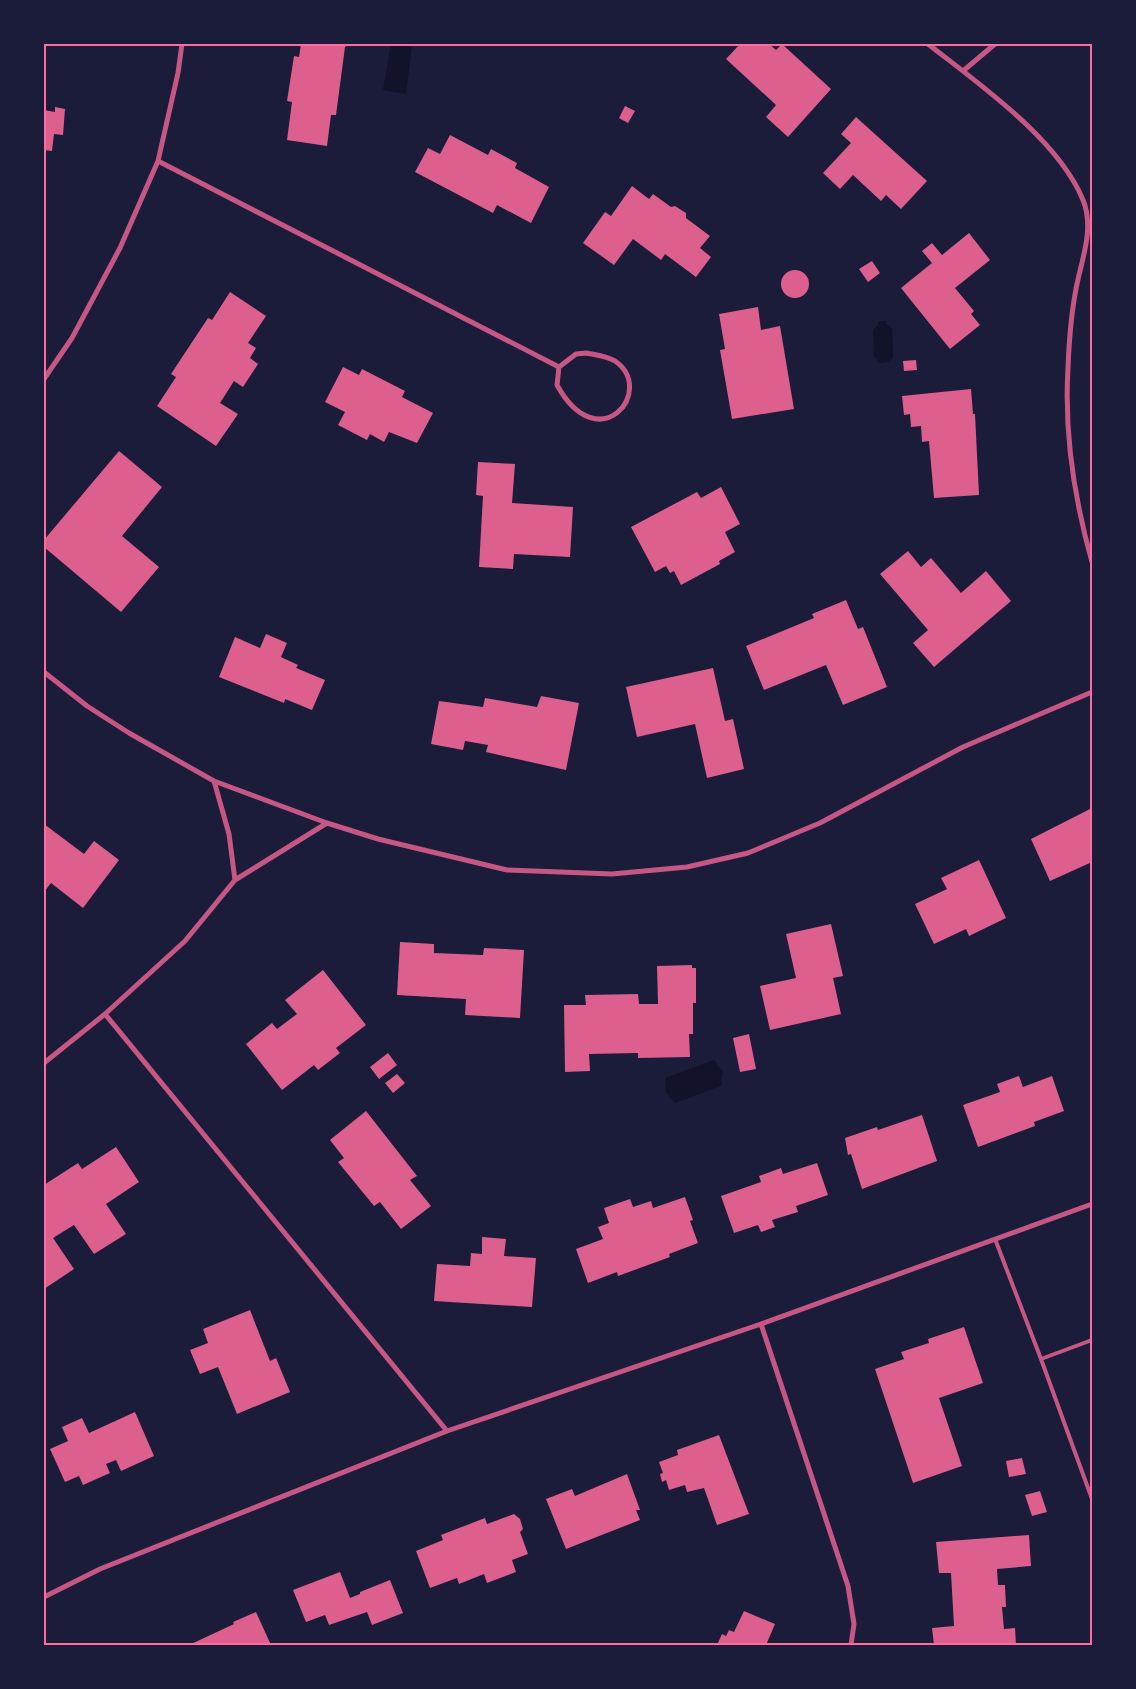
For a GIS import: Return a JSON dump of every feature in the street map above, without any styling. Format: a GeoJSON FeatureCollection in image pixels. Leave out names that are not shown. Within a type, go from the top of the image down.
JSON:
{"type":"FeatureCollection","features":[{"type":"Feature","properties":{"kind":"street"},"geometry":{"type":"LineString","coordinates":[[44,379],[72,338],[116,256],[158,161],[178,73],[182,44]]}},
{"type":"Feature","properties":{"kind":"street"},"geometry":{"type":"LineString","coordinates":[[928,44],[1032,130],[1068,170],[1084,202],[1088,235],[1075,291],[1068,368],[1067,436],[1078,514],[1092,562]]}},
{"type":"Feature","properties":{"kind":"street"},"geometry":{"type":"LineString","coordinates":[[963,71],[995,44]]}},
{"type":"Feature","properties":{"kind":"street"},"geometry":{"type":"LineString","coordinates":[[158,161],[559,367]]}},
{"type":"Feature","properties":{"kind":"street"},"geometry":{"type":"LineString","coordinates":[[586,353],[604,356],[616,362],[626,374],[630,387],[629,399],[621,410],[611,417],[600,421],[583,416],[572,407],[557,385],[559,367],[576,354],[586,353]]}},
{"type":"Feature","properties":{"kind":"street"},"geometry":{"type":"LineString","coordinates":[[44,672],[87,706],[129,733],[214,781],[327,823],[378,839],[507,870],[612,874],[687,867],[748,853],[820,823],[963,747],[1092,692]]}},
{"type":"Feature","properties":{"kind":"street"},"geometry":{"type":"LineString","coordinates":[[214,781],[229,834],[235,880]]}},
{"type":"Feature","properties":{"kind":"street"},"geometry":{"type":"LineString","coordinates":[[44,1063],[105,1014],[185,941],[235,880],[327,823]]}},
{"type":"Feature","properties":{"kind":"street"},"geometry":{"type":"LineString","coordinates":[[105,1014],[448,1431]]}},
{"type":"Feature","properties":{"kind":"street"},"geometry":{"type":"LineString","coordinates":[[44,1597],[100,1569],[448,1431],[761,1324],[1092,1204]]}},
{"type":"Feature","properties":{"kind":"street"},"geometry":{"type":"LineString","coordinates":[[761,1324],[848,1586],[854,1624],[851,1645]]}},
{"type":"Feature","properties":{"kind":"lane"},"geometry":{"type":"LineString","coordinates":[[995,1239],[1092,1499]]}},
{"type":"Feature","properties":{"kind":"lane"},"geometry":{"type":"LineString","coordinates":[[1040,1359],[1092,1340]]}},
{"type":"Feature","properties":{"kind":"shaded area"},"geometry":{"type":"Polygon","coordinates":[[[391,44],[412,47],[406,94],[383,90],[391,44]]]}},
{"type":"Feature","properties":{"kind":"shaded area"},"geometry":{"type":"Polygon","coordinates":[[[878,321],[886,321],[886,324],[892,329],[893,357],[888,362],[880,363],[874,357],[873,330],[878,325],[878,321]]]}},
{"type":"Feature","properties":{"kind":"shaded area"},"geometry":{"type":"Polygon","coordinates":[[[714,1060],[723,1072],[721,1081],[723,1085],[675,1103],[666,1092],[665,1078],[714,1060]]]}},
{"type":"Feature","properties":{"kind":"building"},"geometry":{"type":"Polygon","coordinates":[[[301,44],[348,44],[345,47],[336,115],[331,115],[327,146],[287,140],[292,102],[287,101],[294,56],[299,57],[301,44]]]}},
{"type":"Feature","properties":{"kind":"building"},"geometry":{"type":"Polygon","coordinates":[[[740,44],[769,44],[776,50],[782,44],[831,89],[788,137],[766,117],[776,105],[726,59],[740,44]]]}},
{"type":"Feature","properties":{"kind":"building"},"geometry":{"type":"Polygon","coordinates":[[[625,106],[635,111],[628,123],[619,118],[625,106]]]}},
{"type":"Feature","properties":{"kind":"building"},"geometry":{"type":"Polygon","coordinates":[[[55,107],[65,109],[63,135],[54,134],[52,151],[44,150],[44,110],[55,112],[55,107]]]}},
{"type":"Feature","properties":{"kind":"building"},"geometry":{"type":"Polygon","coordinates":[[[856,117],[927,181],[901,209],[886,195],[881,201],[853,175],[840,189],[823,173],[851,143],[841,134],[856,117]]]}},
{"type":"Feature","properties":{"kind":"building"},"geometry":{"type":"Polygon","coordinates":[[[450,135],[488,155],[491,149],[517,163],[515,168],[549,187],[531,223],[497,205],[493,213],[415,172],[428,148],[440,154],[450,135]]]}},
{"type":"Feature","properties":{"kind":"building"},"geometry":{"type":"Polygon","coordinates":[[[632,186],[649,199],[653,194],[671,207],[675,206],[686,213],[686,218],[710,236],[700,248],[711,257],[696,277],[665,254],[661,260],[633,239],[614,265],[583,243],[605,212],[611,216],[632,186]]]}},
{"type":"Feature","properties":{"kind":"building"},"geometry":{"type":"Polygon","coordinates":[[[969,233],[990,260],[955,288],[974,311],[971,314],[980,325],[950,349],[901,288],[932,263],[922,251],[932,243],[942,255],[969,233]]]}},
{"type":"Feature","properties":{"kind":"building"},"geometry":{"type":"Polygon","coordinates":[[[872,261],[880,273],[868,282],[859,269],[872,261]]]}},
{"type":"Feature","properties":{"kind":"building"},"geometry":{"type":"Polygon","coordinates":[[[795,270],[805,274],[809,284],[805,294],[795,298],[785,294],[781,284],[785,274],[795,270]]]}},
{"type":"Feature","properties":{"kind":"building"},"geometry":{"type":"Polygon","coordinates":[[[230,292],[266,316],[248,343],[256,348],[250,358],[258,364],[243,387],[234,381],[220,403],[238,414],[216,446],[157,406],[176,377],[171,374],[208,318],[212,320],[230,292]]]}},
{"type":"Feature","properties":{"kind":"building"},"geometry":{"type":"Polygon","coordinates":[[[758,307],[761,330],[780,326],[794,409],[732,419],[720,350],[725,349],[719,314],[758,307]]]}},
{"type":"Feature","properties":{"kind":"building"},"geometry":{"type":"Polygon","coordinates":[[[916,360],[917,370],[904,371],[903,361],[916,360]]]}},
{"type":"Feature","properties":{"kind":"building"},"geometry":{"type":"Polygon","coordinates":[[[343,367],[359,375],[362,369],[405,391],[402,397],[433,413],[417,443],[389,432],[384,442],[370,434],[367,440],[338,425],[345,412],[325,402],[343,367]]]}},
{"type":"Feature","properties":{"kind":"building"},"geometry":{"type":"Polygon","coordinates":[[[971,389],[973,414],[975,414],[979,495],[934,498],[929,441],[922,442],[921,426],[911,427],[910,414],[904,415],[902,396],[971,389]]]}},
{"type":"Feature","properties":{"kind":"building"},"geometry":{"type":"Polygon","coordinates":[[[119,451],[162,487],[122,536],[159,567],[121,612],[44,547],[44,540],[119,451]]]}},
{"type":"Feature","properties":{"kind":"building"},"geometry":{"type":"Polygon","coordinates":[[[478,462],[515,464],[512,503],[573,507],[570,557],[514,554],[513,569],[479,567],[483,496],[476,495],[478,462]]]}},
{"type":"Feature","properties":{"kind":"building"},"geometry":{"type":"Polygon","coordinates":[[[721,487],[740,524],[725,532],[735,552],[719,561],[720,564],[681,585],[674,571],[670,573],[666,566],[655,572],[631,527],[697,492],[701,498],[721,487]]]}},
{"type":"Feature","properties":{"kind":"building"},"geometry":{"type":"Polygon","coordinates":[[[908,551],[921,567],[931,558],[961,593],[986,571],[1011,601],[934,667],[913,643],[928,630],[880,574],[908,551]]]}},
{"type":"Feature","properties":{"kind":"building"},"geometry":{"type":"Polygon","coordinates":[[[846,600],[858,629],[863,627],[887,687],[843,705],[826,665],[764,690],[746,646],[814,618],[812,614],[846,600]]]}},
{"type":"Feature","properties":{"kind":"building"},"geometry":{"type":"Polygon","coordinates":[[[266,634],[287,643],[281,657],[298,665],[296,668],[325,680],[312,710],[285,699],[284,703],[219,677],[235,637],[260,648],[266,634]]]}},
{"type":"Feature","properties":{"kind":"building"},"geometry":{"type":"Polygon","coordinates":[[[713,668],[725,721],[733,719],[744,769],[707,778],[695,724],[637,737],[626,687],[713,668]]]}},
{"type":"Feature","properties":{"kind":"building"},"geometry":{"type":"Polygon","coordinates":[[[541,696],[579,703],[566,770],[486,752],[488,745],[465,741],[463,750],[431,744],[439,701],[483,707],[485,698],[537,707],[541,696]]]}},
{"type":"Feature","properties":{"kind":"building"},"geometry":{"type":"Polygon","coordinates":[[[1092,808],[1092,862],[1050,881],[1031,839],[1092,808]]]}},
{"type":"Feature","properties":{"kind":"building"},"geometry":{"type":"Polygon","coordinates":[[[44,824],[84,854],[94,841],[119,860],[83,908],[51,883],[44,892],[44,824]]]}},
{"type":"Feature","properties":{"kind":"building"},"geometry":{"type":"Polygon","coordinates":[[[979,860],[1006,918],[969,936],[966,929],[934,944],[915,904],[947,889],[941,878],[979,860]]]}},
{"type":"Feature","properties":{"kind":"building"},"geometry":{"type":"Polygon","coordinates":[[[831,924],[843,976],[833,978],[841,1014],[770,1030],[760,986],[796,978],[786,934],[831,924]]]}},
{"type":"Feature","properties":{"kind":"building"},"geometry":{"type":"Polygon","coordinates":[[[400,942],[434,944],[434,953],[483,955],[484,948],[524,950],[520,1018],[465,1015],[466,999],[397,995],[400,942]]]}},
{"type":"Feature","properties":{"kind":"building"},"geometry":{"type":"Polygon","coordinates":[[[692,965],[692,968],[696,968],[696,1003],[693,1003],[693,1034],[689,1034],[690,1057],[638,1058],[638,1053],[589,1054],[590,1071],[565,1072],[564,1005],[586,1005],[585,995],[638,994],[639,1004],[658,1004],[657,966],[692,965]]]}},
{"type":"Feature","properties":{"kind":"building"},"geometry":{"type":"Polygon","coordinates":[[[323,970],[366,1025],[336,1048],[340,1053],[318,1070],[314,1065],[282,1090],[246,1044],[272,1023],[277,1029],[297,1014],[285,1000],[323,970]]]}},
{"type":"Feature","properties":{"kind":"building"},"geometry":{"type":"Polygon","coordinates":[[[749,1034],[756,1069],[740,1072],[733,1038],[749,1034]]]}},
{"type":"Feature","properties":{"kind":"building"},"geometry":{"type":"Polygon","coordinates":[[[388,1053],[397,1065],[379,1079],[370,1067],[388,1053]]]}},
{"type":"Feature","properties":{"kind":"building"},"geometry":{"type":"Polygon","coordinates":[[[397,1074],[405,1083],[393,1093],[385,1083],[397,1074]]]}},
{"type":"Feature","properties":{"kind":"building"},"geometry":{"type":"Polygon","coordinates":[[[1019,1076],[1023,1087],[1052,1076],[1064,1111],[1034,1122],[1035,1126],[978,1147],[963,1105],[1000,1092],[997,1084],[1019,1076]]]}},
{"type":"Feature","properties":{"kind":"building"},"geometry":{"type":"Polygon","coordinates":[[[366,1111],[417,1176],[410,1180],[431,1206],[401,1229],[380,1202],[374,1206],[338,1162],[344,1158],[330,1140],[366,1111]]]}},
{"type":"Feature","properties":{"kind":"building"},"geometry":{"type":"Polygon","coordinates":[[[922,1115],[937,1161],[862,1189],[851,1154],[848,1155],[845,1138],[877,1127],[878,1130],[922,1115]]]}},
{"type":"Feature","properties":{"kind":"building"},"geometry":{"type":"Polygon","coordinates":[[[116,1147],[139,1182],[106,1204],[126,1234],[94,1254],[74,1225],[53,1238],[74,1269],[44,1289],[44,1185],[78,1163],[82,1169],[116,1147]]]}},
{"type":"Feature","properties":{"kind":"building"},"geometry":{"type":"Polygon","coordinates":[[[817,1163],[828,1195],[796,1206],[798,1212],[772,1220],[775,1227],[761,1232],[758,1225],[734,1233],[721,1196],[761,1182],[759,1176],[781,1168],[783,1174],[817,1163]]]}},
{"type":"Feature","properties":{"kind":"building"},"geometry":{"type":"Polygon","coordinates":[[[685,1197],[693,1220],[690,1221],[698,1243],[669,1254],[670,1257],[618,1276],[617,1272],[588,1283],[576,1249],[603,1239],[598,1227],[609,1223],[604,1208],[630,1199],[633,1207],[651,1201],[653,1208],[685,1197]]]}},
{"type":"Feature","properties":{"kind":"building"},"geometry":{"type":"Polygon","coordinates":[[[482,1237],[506,1239],[504,1256],[536,1258],[532,1307],[434,1301],[437,1264],[470,1266],[471,1253],[482,1254],[482,1237]]]}},
{"type":"Feature","properties":{"kind":"building"},"geometry":{"type":"Polygon","coordinates":[[[250,1310],[270,1361],[276,1358],[290,1392],[237,1414],[218,1367],[200,1374],[190,1350],[208,1343],[203,1329],[250,1310]]]}},
{"type":"Feature","properties":{"kind":"building"},"geometry":{"type":"Polygon","coordinates":[[[964,1327],[983,1383],[939,1398],[962,1466],[913,1483],[875,1369],[904,1359],[901,1352],[929,1343],[928,1339],[964,1327]]]}},
{"type":"Feature","properties":{"kind":"building"},"geometry":{"type":"Polygon","coordinates":[[[135,1412],[154,1456],[121,1471],[116,1460],[106,1464],[110,1473],[83,1485],[79,1476],[65,1482],[50,1449],[68,1441],[62,1427],[82,1418],[89,1433],[135,1412]]]}},
{"type":"Feature","properties":{"kind":"building"},"geometry":{"type":"Polygon","coordinates":[[[719,1435],[749,1514],[717,1525],[704,1488],[687,1492],[685,1485],[669,1490],[666,1480],[662,1482],[660,1474],[663,1473],[659,1462],[678,1455],[677,1450],[719,1435]]]}},
{"type":"Feature","properties":{"kind":"building"},"geometry":{"type":"Polygon","coordinates":[[[1022,1458],[1026,1474],[1009,1477],[1006,1461],[1022,1458]]]}},
{"type":"Feature","properties":{"kind":"building"},"geometry":{"type":"Polygon","coordinates":[[[627,1474],[640,1510],[636,1510],[640,1520],[566,1549],[546,1499],[572,1489],[575,1496],[627,1474]]]}},
{"type":"Feature","properties":{"kind":"building"},"geometry":{"type":"Polygon","coordinates":[[[1040,1491],[1047,1512],[1032,1516],[1025,1495],[1040,1491]]]}},
{"type":"Feature","properties":{"kind":"building"},"geometry":{"type":"Polygon","coordinates":[[[514,1514],[520,1519],[523,1529],[520,1532],[528,1554],[512,1560],[516,1572],[487,1583],[484,1574],[459,1584],[457,1578],[430,1588],[416,1551],[443,1540],[441,1535],[485,1518],[487,1524],[514,1514]]]}},
{"type":"Feature","properties":{"kind":"building"},"geometry":{"type":"Polygon","coordinates":[[[1029,1535],[1031,1566],[997,1569],[998,1585],[1005,1585],[1006,1607],[1002,1607],[1004,1629],[1015,1628],[1016,1645],[934,1645],[932,1628],[954,1626],[951,1573],[939,1573],[936,1542],[1029,1535]]]}},
{"type":"Feature","properties":{"kind":"building"},"geometry":{"type":"Polygon","coordinates":[[[340,1572],[350,1598],[390,1580],[403,1613],[372,1625],[367,1612],[329,1625],[325,1615],[306,1622],[293,1590],[340,1572]]]}},
{"type":"Feature","properties":{"kind":"building"},"geometry":{"type":"Polygon","coordinates":[[[744,1611],[775,1624],[766,1645],[717,1645],[722,1634],[726,1636],[729,1630],[734,1632],[744,1611]]]}},
{"type":"Feature","properties":{"kind":"building"},"geometry":{"type":"Polygon","coordinates":[[[256,1612],[271,1645],[189,1645],[234,1624],[233,1622],[256,1612]]]}}]}
